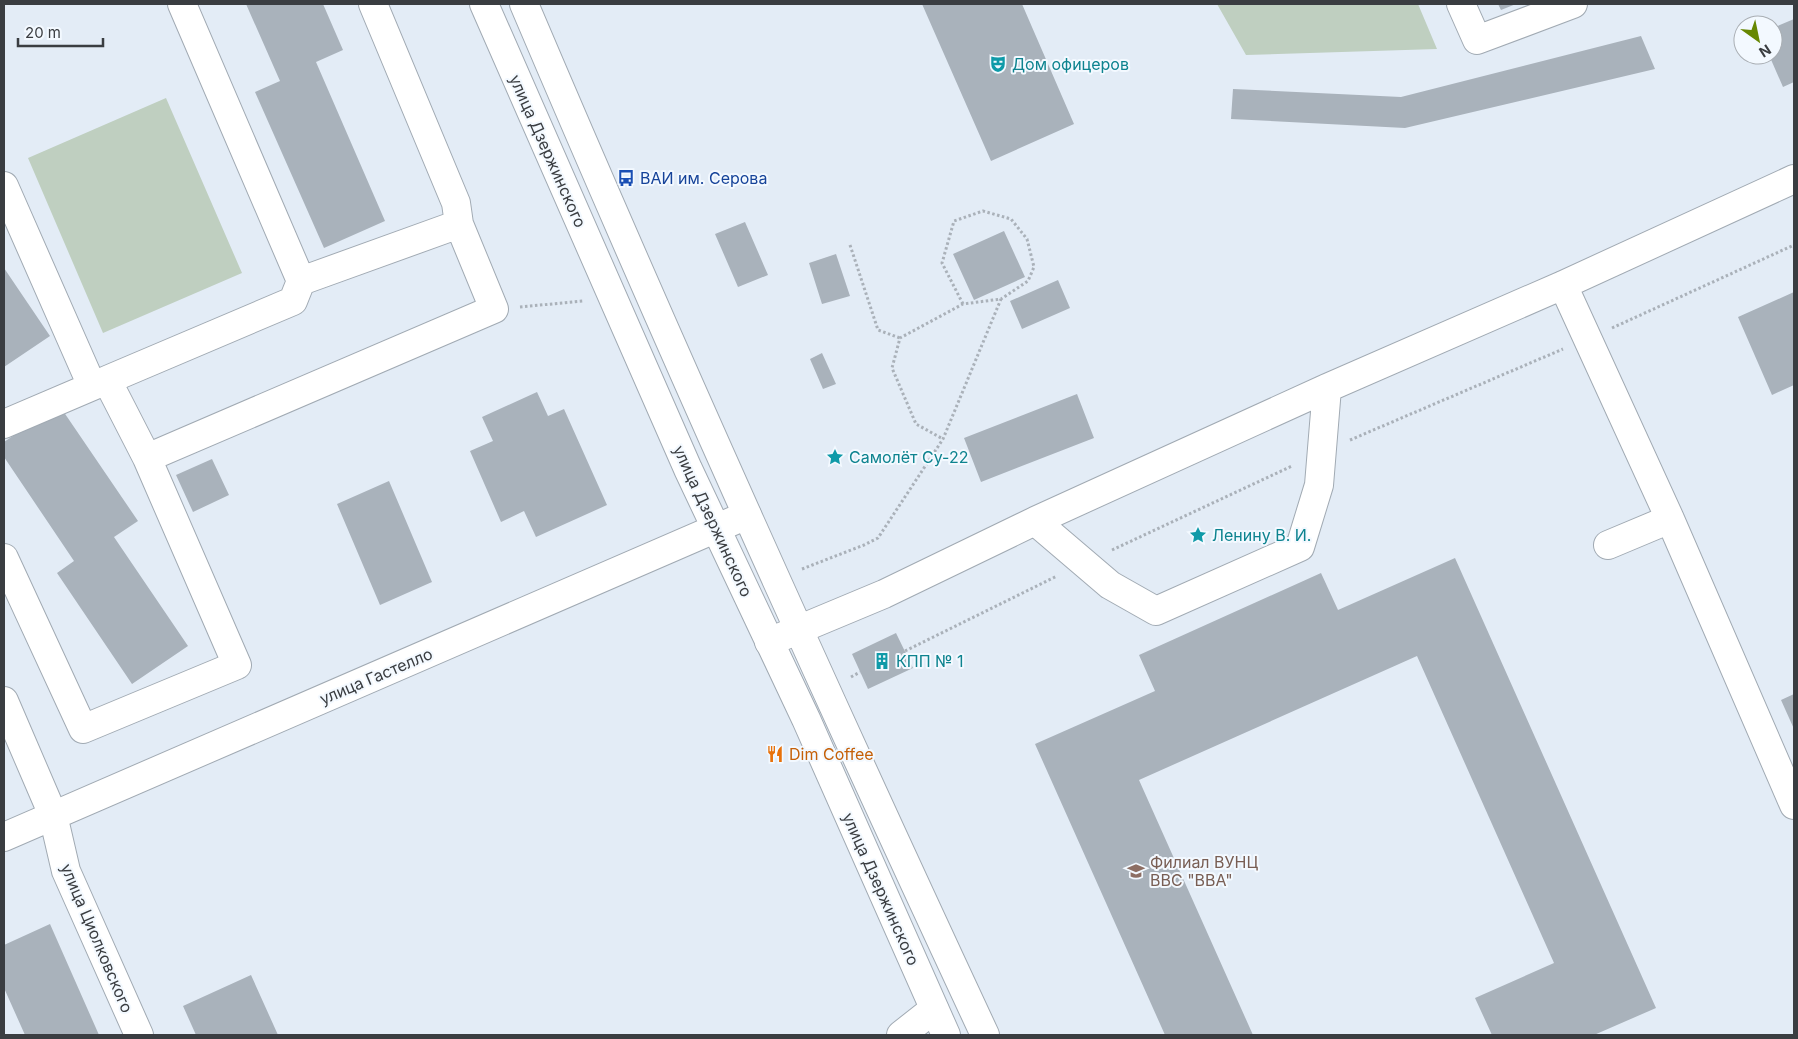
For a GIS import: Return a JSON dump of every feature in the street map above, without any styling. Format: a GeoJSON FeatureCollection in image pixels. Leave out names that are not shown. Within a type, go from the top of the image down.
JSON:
{"type":"FeatureCollection","features":[{"type":"Feature","properties":{"kind":"street"},"geometry":{"type":"LineString","coordinates":[[182,4],[301,281]]}},
{"type":"Feature","properties":{"kind":"street"},"geometry":{"type":"LineString","coordinates":[[147,458],[494,309],[459,224],[456,202],[373,4]]}},
{"type":"Feature","properties":{"kind":"street","name":"улица Дзержинского"},"geometry":{"type":"LineString","coordinates":[[484,4],[716,529],[806,719],[946,1035]]}},
{"type":"Feature","properties":{"kind":"street","name":"улица Дзержинского"},"geometry":{"type":"LineString","coordinates":[[524,4],[747,516],[984,1035]]}},
{"type":"Feature","properties":{"kind":"street"},"geometry":{"type":"LineString","coordinates":[[1461,4],[1477,40],[1573,4]]}},
{"type":"Feature","properties":{"kind":"street"},"geometry":{"type":"LineString","coordinates":[[769,642],[884,594],[1035,521],[1794,179]]}},
{"type":"Feature","properties":{"kind":"street"},"geometry":{"type":"LineString","coordinates":[[4,186],[100,383],[147,458],[237,665],[83,729],[4,558]]}},
{"type":"Feature","properties":{"kind":"street"},"geometry":{"type":"LineString","coordinates":[[4,424],[292,301],[301,281],[459,224]]}},
{"type":"Feature","properties":{"kind":"street"},"geometry":{"type":"LineString","coordinates":[[1563,284],[1670,518],[1794,805]]}},
{"type":"Feature","properties":{"kind":"street"},"geometry":{"type":"LineString","coordinates":[[1035,521],[1110,585],[1156,611],[1300,547],[1319,485],[1327,388]]}},
{"type":"Feature","properties":{"kind":"street","name":"улица Гастелло"},"geometry":{"type":"LineString","coordinates":[[4,837],[747,516]]}},
{"type":"Feature","properties":{"kind":"street"},"geometry":{"type":"LineString","coordinates":[[1608,545],[1670,518]]}},
{"type":"Feature","properties":{"kind":"street","name":"улица Циолковского"},"geometry":{"type":"LineString","coordinates":[[4,701],[53,815],[66,871],[139,1035]]}},
{"type":"Feature","properties":{"kind":"street"},"geometry":{"type":"LineString","coordinates":[[901,1035],[934,1009]]}},
{"type":"Feature","properties":{"kind":"path"},"geometry":{"type":"LineString","coordinates":[[943,439],[916,424],[892,368],[900,338],[963,304],[1000,299],[1028,281],[1034,267],[1027,239],[1011,218],[983,211],[954,221],[942,263],[963,304]]}},
{"type":"Feature","properties":{"kind":"path"},"geometry":{"type":"LineString","coordinates":[[850,246],[878,330],[900,338]]}},
{"type":"Feature","properties":{"kind":"path"},"geometry":{"type":"LineString","coordinates":[[797,570],[878,538],[943,439],[1000,299]]}},
{"type":"Feature","properties":{"kind":"path"},"geometry":{"type":"LineString","coordinates":[[494,309],[587,301]]}},
{"type":"Feature","properties":{"kind":"path"},"geometry":{"type":"LineString","coordinates":[[851,677],[860,672]]}},
{"type":"Feature","properties":{"kind":"green space"},"geometry":{"type":"Polygon","coordinates":[[[1217,4],[1418,4],[1437,49],[1246,55],[1217,4]]]}},
{"type":"Feature","properties":{"kind":"green space"},"geometry":{"type":"Polygon","coordinates":[[[166,98],[242,273],[103,333],[28,158],[166,98]]]}},
{"type":"Feature","properties":{"kind":"building"},"geometry":{"type":"Polygon","coordinates":[[[246,4],[323,4],[343,50],[316,62],[385,221],[324,248],[255,92],[280,81],[246,4]]]}},
{"type":"Feature","properties":{"kind":"building","name":"Дом офицеров"},"geometry":{"type":"Polygon","coordinates":[[[922,4],[1022,4],[1074,124],[991,161],[922,4]]]}},
{"type":"Feature","properties":{"kind":"building"},"geometry":{"type":"Polygon","coordinates":[[[1498,4],[1516,4],[1501,10],[1498,4]]]}},
{"type":"Feature","properties":{"kind":"building"},"geometry":{"type":"Polygon","coordinates":[[[1794,19],[1794,82],[1783,87],[1773,65],[1783,65],[1783,24],[1794,19]]]}},
{"type":"Feature","properties":{"kind":"building"},"geometry":{"type":"Polygon","coordinates":[[[1641,36],[1655,69],[1405,128],[1231,119],[1233,89],[1401,97],[1641,36]]]}},
{"type":"Feature","properties":{"kind":"building"},"geometry":{"type":"Polygon","coordinates":[[[745,222],[768,275],[738,287],[715,234],[745,222]]]}},
{"type":"Feature","properties":{"kind":"building"},"geometry":{"type":"Polygon","coordinates":[[[1004,231],[1025,277],[974,300],[953,254],[1004,231]]]}},
{"type":"Feature","properties":{"kind":"building"},"geometry":{"type":"Polygon","coordinates":[[[836,254],[850,296],[822,304],[809,263],[836,254]]]}},
{"type":"Feature","properties":{"kind":"building"},"geometry":{"type":"Polygon","coordinates":[[[4,268],[50,336],[4,367],[4,268]]]}},
{"type":"Feature","properties":{"kind":"building"},"geometry":{"type":"Polygon","coordinates":[[[1058,280],[1070,308],[1022,329],[1010,301],[1058,280]]]}},
{"type":"Feature","properties":{"kind":"building"},"geometry":{"type":"Polygon","coordinates":[[[1794,292],[1794,385],[1772,395],[1738,317],[1794,292]]]}},
{"type":"Feature","properties":{"kind":"building"},"geometry":{"type":"Polygon","coordinates":[[[822,353],[836,384],[823,389],[810,359],[822,353]]]}},
{"type":"Feature","properties":{"kind":"building"},"geometry":{"type":"Polygon","coordinates":[[[537,392],[548,416],[564,409],[607,505],[536,537],[524,511],[501,522],[470,451],[493,441],[482,417],[537,392]]]}},
{"type":"Feature","properties":{"kind":"building"},"geometry":{"type":"Polygon","coordinates":[[[1077,394],[1094,438],[981,482],[964,438],[1077,394]]]}},
{"type":"Feature","properties":{"kind":"building"},"geometry":{"type":"Polygon","coordinates":[[[59,405],[138,521],[114,537],[188,646],[132,684],[57,573],[74,561],[4,457],[4,442],[59,405]]]}},
{"type":"Feature","properties":{"kind":"building"},"geometry":{"type":"Polygon","coordinates":[[[212,459],[229,495],[193,512],[176,475],[212,459]]]}},
{"type":"Feature","properties":{"kind":"building"},"geometry":{"type":"Polygon","coordinates":[[[389,481],[432,582],[380,605],[337,504],[389,481]]]}},
{"type":"Feature","properties":{"kind":"building","name":"Филиал ВУНЦ ВВС \"ВВА\""},"geometry":{"type":"Polygon","coordinates":[[[1455,558],[1656,1008],[1594,1035],[1492,1035],[1475,998],[1554,963],[1417,656],[1139,780],[1253,1035],[1165,1035],[1035,744],[1155,691],[1139,655],[1321,573],[1338,610],[1455,558]]]}},
{"type":"Feature","properties":{"kind":"building","name":"КПП № 1"},"geometry":{"type":"Polygon","coordinates":[[[896,633],[913,668],[868,689],[852,654],[896,633]]]}},
{"type":"Feature","properties":{"kind":"building"},"geometry":{"type":"Polygon","coordinates":[[[1794,694],[1794,729],[1781,700],[1794,694]]]}},
{"type":"Feature","properties":{"kind":"building"},"geometry":{"type":"Polygon","coordinates":[[[50,924],[99,1035],[25,1035],[4,988],[4,945],[50,924]]]}},
{"type":"Feature","properties":{"kind":"building"},"geometry":{"type":"Polygon","coordinates":[[[251,975],[278,1035],[196,1035],[183,1006],[251,975]]]}},
{"type":"Feature","properties":{"kind":"place","name":"Дом офицеров"},"geometry":{"type":"Point","coordinates":[998,64]}},
{"type":"Feature","properties":{"kind":"place","name":"ВАИ им. Серова"},"geometry":{"type":"Point","coordinates":[626,178]}},
{"type":"Feature","properties":{"kind":"place","name":"Самолёт Су-22"},"geometry":{"type":"Point","coordinates":[835,457]}},
{"type":"Feature","properties":{"kind":"place","name":"Ленину В. И."},"geometry":{"type":"Point","coordinates":[1198,535]}},
{"type":"Feature","properties":{"kind":"place","name":"КПП № 1"},"geometry":{"type":"Point","coordinates":[882,661]}},
{"type":"Feature","properties":{"kind":"place","name":"Dim Coffee"},"geometry":{"type":"Point","coordinates":[775,754]}},
{"type":"Feature","properties":{"kind":"place","name":"Филиал ВУНЦ ВВС \"ВВА\""},"geometry":{"type":"Point","coordinates":[1136,871]}}]}
